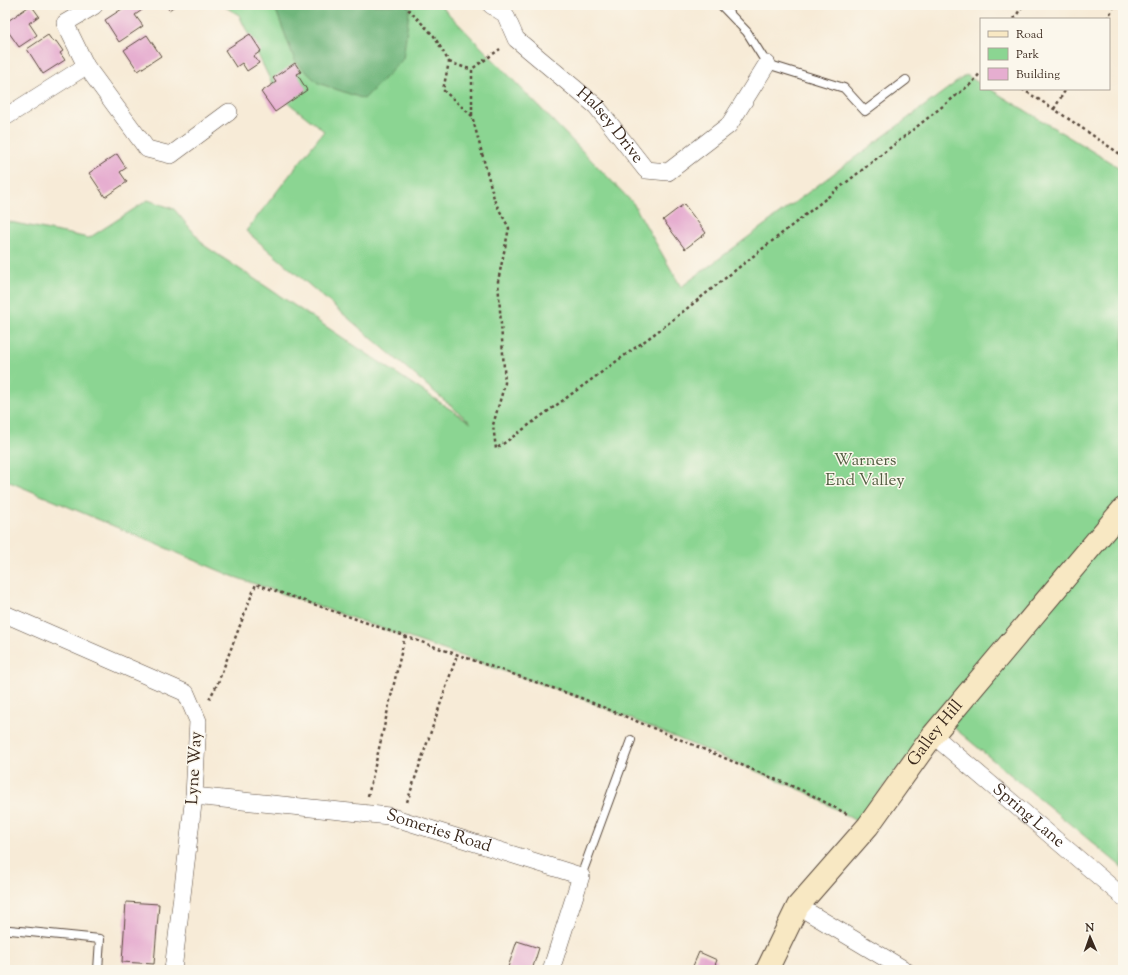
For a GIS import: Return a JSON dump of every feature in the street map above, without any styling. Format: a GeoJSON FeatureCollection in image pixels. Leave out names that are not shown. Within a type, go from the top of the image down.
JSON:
{"type":"FeatureCollection","features":[{"type":"Feature","properties":{"kind":"street"},"geometry":{"type":"LineString","coordinates":[[94,6],[65,23],[86,66],[147,149],[171,155],[229,112]]}},
{"type":"Feature","properties":{"kind":"street","name":"Halsey Drive"},"geometry":{"type":"LineString","coordinates":[[503,8],[516,38],[596,106],[646,170],[668,172],[729,125],[767,64]]}},
{"type":"Feature","properties":{"kind":"street"},"geometry":{"type":"LineString","coordinates":[[5,116],[86,66]]}},
{"type":"Feature","properties":{"kind":"street","name":"Galley Hill"},"geometry":{"type":"LineString","coordinates":[[767,970],[798,906],[868,826],[933,735],[1123,509]]}},
{"type":"Feature","properties":{"kind":"street","name":"Lyne Way"},"geometry":{"type":"LineString","coordinates":[[5,614],[186,693],[198,721],[194,796],[173,970]]}},
{"type":"Feature","properties":{"kind":"street","name":"Spring Lane"},"geometry":{"type":"LineString","coordinates":[[933,735],[1123,897]]}},
{"type":"Feature","properties":{"kind":"street","name":"Someries Road"},"geometry":{"type":"LineString","coordinates":[[194,796],[389,816],[581,876]]}},
{"type":"Feature","properties":{"kind":"street"},"geometry":{"type":"LineString","coordinates":[[551,970],[581,876]]}},
{"type":"Feature","properties":{"kind":"street"},"geometry":{"type":"LineString","coordinates":[[798,906],[896,968]]}},
{"type":"Feature","properties":{"kind":"lane"},"geometry":{"type":"LineString","coordinates":[[721,5],[747,32],[767,64],[844,88],[865,111],[906,80]]}},
{"type":"Feature","properties":{"kind":"lane"},"geometry":{"type":"LineString","coordinates":[[581,876],[631,740]]}},
{"type":"Feature","properties":{"kind":"lane"},"geometry":{"type":"LineString","coordinates":[[10,930],[100,939],[98,970]]}},
{"type":"Feature","properties":{"kind":"path"},"geometry":{"type":"LineString","coordinates":[[404,5],[434,36],[449,62],[466,68],[472,69],[516,38]]}},
{"type":"Feature","properties":{"kind":"path"},"geometry":{"type":"LineString","coordinates":[[1015,18],[1023,5]]}},
{"type":"Feature","properties":{"kind":"path"},"geometry":{"type":"LineString","coordinates":[[1108,18],[1115,5],[1123,10]]}},
{"type":"Feature","properties":{"kind":"path"},"geometry":{"type":"LineString","coordinates":[[449,62],[443,90],[472,116]]}},
{"type":"Feature","properties":{"kind":"path"},"geometry":{"type":"LineString","coordinates":[[472,69],[472,116],[495,202],[509,228],[498,281],[505,383],[493,425],[496,449],[661,329],[972,83],[980,73]]}},
{"type":"Feature","properties":{"kind":"path"},"geometry":{"type":"LineString","coordinates":[[1024,90],[1123,156]]}},
{"type":"Feature","properties":{"kind":"path"},"geometry":{"type":"LineString","coordinates":[[1054,109],[1065,90]]}},
{"type":"Feature","properties":{"kind":"path"},"geometry":{"type":"LineString","coordinates":[[198,721],[217,685],[256,584],[581,698],[806,792],[868,826]]}},
{"type":"Feature","properties":{"kind":"path"},"geometry":{"type":"LineString","coordinates":[[364,814],[405,636]]}},
{"type":"Feature","properties":{"kind":"path"},"geometry":{"type":"LineString","coordinates":[[402,820],[410,791],[457,655]]}},
{"type":"Feature","properties":{"kind":"green space","name":"Warners End Valley"},"geometry":{"type":"Polygon","coordinates":[[[222,5],[440,5],[633,203],[681,287],[966,75],[980,83],[980,90],[992,90],[1123,170],[1123,868],[941,717],[856,821],[806,792],[581,698],[232,576],[5,480],[5,221],[89,238],[148,200],[174,209],[205,246],[471,423],[246,231],[324,131],[277,94],[239,15],[222,5]]]}},
{"type":"Feature","properties":{"kind":"green space"},"geometry":{"type":"Polygon","coordinates":[[[274,5],[410,5],[403,59],[364,99],[318,83],[295,61],[274,5]]]}},
{"type":"Feature","properties":{"kind":"building"},"geometry":{"type":"Polygon","coordinates":[[[31,5],[39,16],[29,23],[37,35],[19,47],[5,27],[5,23],[31,5]]]}},
{"type":"Feature","properties":{"kind":"building"},"geometry":{"type":"Polygon","coordinates":[[[128,5],[143,5],[145,8],[135,15],[143,26],[119,42],[105,20],[128,5]]]}},
{"type":"Feature","properties":{"kind":"building"},"geometry":{"type":"Polygon","coordinates":[[[166,5],[176,5],[169,10],[166,5]]]}},
{"type":"Feature","properties":{"kind":"building"},"geometry":{"type":"Polygon","coordinates":[[[250,34],[261,51],[254,56],[259,63],[247,71],[242,63],[236,67],[225,50],[250,34]]]}},
{"type":"Feature","properties":{"kind":"building"},"geometry":{"type":"Polygon","coordinates":[[[48,35],[53,42],[56,41],[63,51],[60,53],[65,60],[43,74],[27,49],[48,35]]]}},
{"type":"Feature","properties":{"kind":"building"},"geometry":{"type":"Polygon","coordinates":[[[147,35],[161,56],[138,71],[124,50],[147,35]]]}},
{"type":"Feature","properties":{"kind":"building"},"geometry":{"type":"Polygon","coordinates":[[[295,63],[301,72],[297,74],[307,90],[275,112],[261,92],[276,82],[273,78],[295,63]]]}},
{"type":"Feature","properties":{"kind":"building"},"geometry":{"type":"Polygon","coordinates":[[[117,154],[126,168],[120,172],[127,182],[105,197],[89,173],[117,154]]]}},
{"type":"Feature","properties":{"kind":"building"},"geometry":{"type":"Polygon","coordinates":[[[684,204],[706,233],[685,249],[663,220],[684,204]]]}},
{"type":"Feature","properties":{"kind":"building"},"geometry":{"type":"Polygon","coordinates":[[[126,902],[159,904],[154,964],[122,962],[126,902]]]}},
{"type":"Feature","properties":{"kind":"building"},"geometry":{"type":"Polygon","coordinates":[[[517,941],[539,948],[532,970],[507,970],[517,941]]]}},
{"type":"Feature","properties":{"kind":"building"},"geometry":{"type":"Polygon","coordinates":[[[699,952],[717,960],[713,970],[702,970],[693,966],[699,952]]]}}]}
